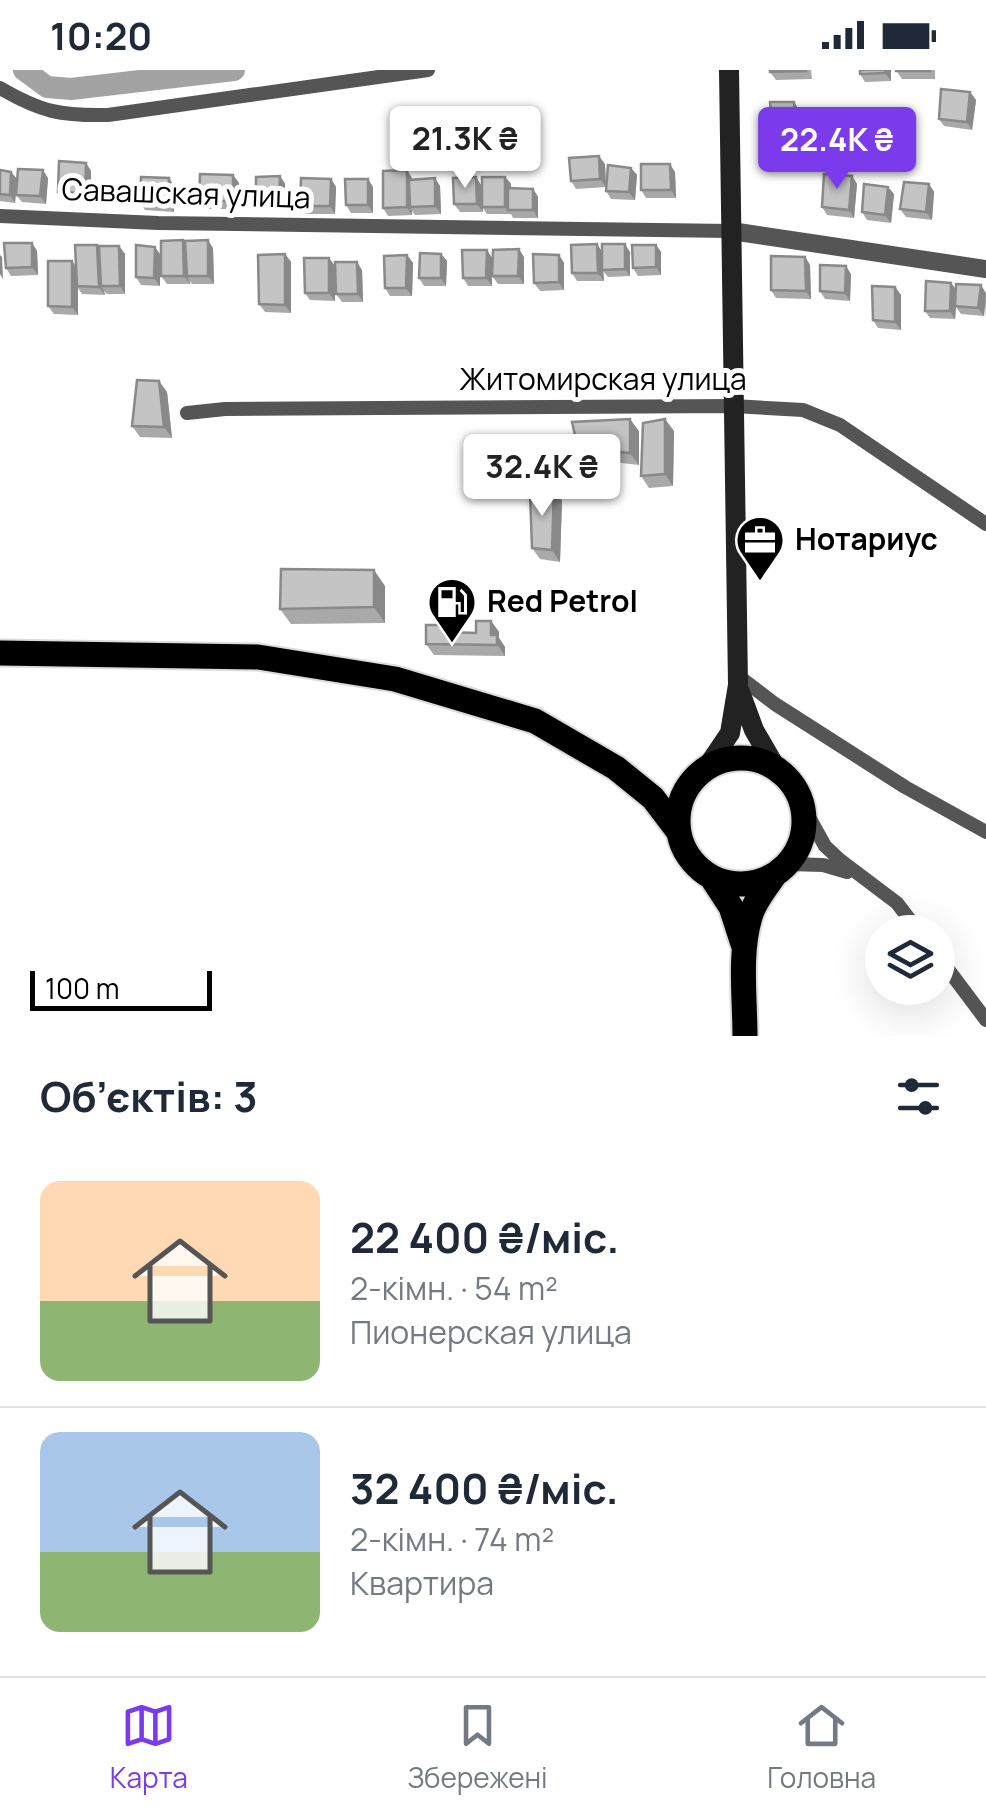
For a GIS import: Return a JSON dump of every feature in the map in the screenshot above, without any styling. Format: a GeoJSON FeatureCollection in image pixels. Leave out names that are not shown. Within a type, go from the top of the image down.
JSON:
{"type":"FeatureCollection","features":[{"type":"Feature","properties":{"kind":"highway"},"geometry":{"type":"LineString","coordinates":[[0,653],[258,657],[396,679],[535,721],[616,768],[653,798],[678,831],[684,850],[712,878],[731,907],[744,949]]}},
{"type":"Feature","properties":{"kind":"highway"},"geometry":{"type":"LineString","coordinates":[[616,768],[660,781],[698,774],[724,760],[760,760],[776,768],[792,784],[802,803],[800,845],[755,904],[750,918],[744,949],[745,1036]]}},
{"type":"Feature","properties":{"kind":"highway"},"geometry":{"type":"LineString","coordinates":[[678,831],[679,805],[698,774]]}},
{"type":"Feature","properties":{"kind":"highway"},"geometry":{"type":"LineString","coordinates":[[712,878],[732,884],[754,884],[781,870]]}},
{"type":"Feature","properties":{"kind":"main road"},"geometry":{"type":"LineString","coordinates":[[698,774],[730,733],[737,680],[729,70]]}},
{"type":"Feature","properties":{"kind":"main road"},"geometry":{"type":"LineString","coordinates":[[737,680],[754,730],[776,768]]}},
{"type":"Feature","properties":{"kind":"street"},"geometry":{"type":"LineString","coordinates":[[0,88],[32,106],[75,116],[108,115],[428,70]]}},
{"type":"Feature","properties":{"kind":"street","name":"Савашская улица"},"geometry":{"type":"LineString","coordinates":[[0,216],[158,223],[731,230]]}},
{"type":"Feature","properties":{"kind":"street"},"geometry":{"type":"LineString","coordinates":[[731,230],[986,269]]}},
{"type":"Feature","properties":{"kind":"street","name":"Житомирская улица"},"geometry":{"type":"LineString","coordinates":[[187,413],[245,409],[733,406],[803,410],[840,426],[986,524]]}},
{"type":"Feature","properties":{"kind":"street"},"geometry":{"type":"LineString","coordinates":[[737,680],[986,832]]}},
{"type":"Feature","properties":{"kind":"street"},"geometry":{"type":"LineString","coordinates":[[802,803],[825,846],[897,903],[906,915]]}},
{"type":"Feature","properties":{"kind":"street"},"geometry":{"type":"LineString","coordinates":[[781,870],[835,868],[866,880]]}},
{"type":"Feature","properties":{"kind":"street"},"geometry":{"type":"LineString","coordinates":[[955,979],[986,1020]]}},
{"type":"Feature","properties":{"kind":"building"},"geometry":{"type":"Polygon","coordinates":[[[860,70],[885,70],[885,73],[860,74],[860,70]]]}},
{"type":"Feature","properties":{"kind":"building"},"geometry":{"type":"Polygon","coordinates":[[[941,89],[970,92],[967,122],[939,119],[941,89]]]}},
{"type":"Feature","properties":{"kind":"building"},"geometry":{"type":"Polygon","coordinates":[[[770,102],[794,102],[795,124],[772,125],[770,102]]]}},
{"type":"Feature","properties":{"kind":"building"},"geometry":{"type":"Polygon","coordinates":[[[599,156],[600,179],[571,181],[569,158],[599,156]]]}},
{"type":"Feature","properties":{"kind":"building"},"geometry":{"type":"Polygon","coordinates":[[[59,161],[86,163],[85,193],[58,192],[59,161]]]}},
{"type":"Feature","properties":{"kind":"building"},"geometry":{"type":"Polygon","coordinates":[[[641,164],[670,164],[671,190],[641,190],[641,164]]]}},
{"type":"Feature","properties":{"kind":"building"},"geometry":{"type":"Polygon","coordinates":[[[608,165],[631,168],[629,192],[606,191],[608,165]]]}},
{"type":"Feature","properties":{"kind":"building"},"geometry":{"type":"Polygon","coordinates":[[[18,169],[43,170],[40,196],[16,195],[18,169]]]}},
{"type":"Feature","properties":{"kind":"building"},"geometry":{"type":"Polygon","coordinates":[[[0,170],[11,172],[10,195],[0,194],[0,170]]]}},
{"type":"Feature","properties":{"kind":"building"},"geometry":{"type":"Polygon","coordinates":[[[407,170],[407,207],[383,208],[383,171],[407,170]]]}},
{"type":"Feature","properties":{"kind":"building"},"geometry":{"type":"Polygon","coordinates":[[[200,174],[233,175],[233,201],[199,201],[200,174]]]}},
{"type":"Feature","properties":{"kind":"building"},"geometry":{"type":"Polygon","coordinates":[[[824,174],[852,176],[849,210],[822,207],[824,174]]]}},
{"type":"Feature","properties":{"kind":"building"},"geometry":{"type":"Polygon","coordinates":[[[280,176],[279,201],[256,201],[256,177],[280,176]]]}},
{"type":"Feature","properties":{"kind":"building"},"geometry":{"type":"Polygon","coordinates":[[[141,177],[169,178],[168,204],[140,202],[141,177]]]}},
{"type":"Feature","properties":{"kind":"building"},"geometry":{"type":"Polygon","coordinates":[[[476,177],[477,204],[454,204],[453,178],[476,177]]]}},
{"type":"Feature","properties":{"kind":"building"},"geometry":{"type":"Polygon","coordinates":[[[482,177],[505,177],[505,207],[482,207],[482,177]]]}},
{"type":"Feature","properties":{"kind":"building"},"geometry":{"type":"Polygon","coordinates":[[[301,178],[331,179],[330,206],[300,206],[301,178]]]}},
{"type":"Feature","properties":{"kind":"building"},"geometry":{"type":"Polygon","coordinates":[[[435,178],[435,206],[410,207],[409,180],[435,178]]]}},
{"type":"Feature","properties":{"kind":"building"},"geometry":{"type":"Polygon","coordinates":[[[345,179],[368,179],[368,205],[346,205],[345,179]]]}},
{"type":"Feature","properties":{"kind":"building"},"geometry":{"type":"Polygon","coordinates":[[[904,182],[929,184],[926,212],[900,209],[904,182]]]}},
{"type":"Feature","properties":{"kind":"building"},"geometry":{"type":"Polygon","coordinates":[[[864,184],[888,187],[885,215],[862,212],[864,184]]]}},
{"type":"Feature","properties":{"kind":"building"},"geometry":{"type":"Polygon","coordinates":[[[508,188],[533,189],[533,210],[508,210],[508,188]]]}},
{"type":"Feature","properties":{"kind":"building"},"geometry":{"type":"Polygon","coordinates":[[[183,240],[184,276],[161,276],[161,241],[183,240]]]}},
{"type":"Feature","properties":{"kind":"building"},"geometry":{"type":"Polygon","coordinates":[[[208,240],[208,276],[187,276],[185,241],[208,240]]]}},
{"type":"Feature","properties":{"kind":"building"},"geometry":{"type":"Polygon","coordinates":[[[4,243],[32,243],[32,267],[6,268],[4,243]]]}},
{"type":"Feature","properties":{"kind":"building"},"geometry":{"type":"Polygon","coordinates":[[[597,244],[598,273],[572,273],[571,245],[597,244]]]}},
{"type":"Feature","properties":{"kind":"building"},"geometry":{"type":"Polygon","coordinates":[[[602,244],[625,244],[625,269],[602,270],[602,244]]]}},
{"type":"Feature","properties":{"kind":"building"},"geometry":{"type":"Polygon","coordinates":[[[75,245],[97,245],[99,287],[77,286],[75,245]]]}},
{"type":"Feature","properties":{"kind":"building"},"geometry":{"type":"Polygon","coordinates":[[[136,245],[155,247],[154,278],[136,277],[136,245]]]}},
{"type":"Feature","properties":{"kind":"building"},"geometry":{"type":"Polygon","coordinates":[[[632,245],[656,245],[656,267],[633,268],[632,245]]]}},
{"type":"Feature","properties":{"kind":"building"},"geometry":{"type":"Polygon","coordinates":[[[99,246],[119,246],[120,286],[101,286],[99,246]]]}},
{"type":"Feature","properties":{"kind":"building"},"geometry":{"type":"Polygon","coordinates":[[[519,249],[518,276],[492,276],[493,250],[519,249]]]}},
{"type":"Feature","properties":{"kind":"building"},"geometry":{"type":"Polygon","coordinates":[[[462,250],[487,250],[486,278],[463,278],[462,250]]]}},
{"type":"Feature","properties":{"kind":"building"},"geometry":{"type":"Polygon","coordinates":[[[420,253],[441,254],[441,278],[419,278],[420,253]]]}},
{"type":"Feature","properties":{"kind":"building"},"geometry":{"type":"Polygon","coordinates":[[[285,254],[285,305],[259,304],[258,255],[285,254]]]}},
{"type":"Feature","properties":{"kind":"building"},"geometry":{"type":"Polygon","coordinates":[[[533,254],[559,255],[559,282],[534,283],[533,254]]]}},
{"type":"Feature","properties":{"kind":"building"},"geometry":{"type":"Polygon","coordinates":[[[407,255],[406,288],[385,288],[384,256],[407,255]]]}},
{"type":"Feature","properties":{"kind":"building"},"geometry":{"type":"Polygon","coordinates":[[[771,256],[805,257],[806,291],[771,290],[771,256]]]}},
{"type":"Feature","properties":{"kind":"building"},"geometry":{"type":"Polygon","coordinates":[[[304,258],[329,258],[329,293],[305,293],[304,258]]]}},
{"type":"Feature","properties":{"kind":"building"},"geometry":{"type":"Polygon","coordinates":[[[48,261],[72,261],[72,307],[48,306],[48,261]]]}},
{"type":"Feature","properties":{"kind":"building"},"geometry":{"type":"Polygon","coordinates":[[[335,262],[357,262],[358,294],[336,294],[335,262]]]}},
{"type":"Feature","properties":{"kind":"building"},"geometry":{"type":"Polygon","coordinates":[[[820,265],[846,266],[845,293],[820,291],[820,265]]]}},
{"type":"Feature","properties":{"kind":"building"},"geometry":{"type":"Polygon","coordinates":[[[926,281],[951,283],[950,311],[925,311],[926,281]]]}},
{"type":"Feature","properties":{"kind":"building"},"geometry":{"type":"Polygon","coordinates":[[[956,284],[981,285],[978,308],[955,306],[956,284]]]}},
{"type":"Feature","properties":{"kind":"building"},"geometry":{"type":"Polygon","coordinates":[[[872,286],[895,287],[895,322],[873,320],[872,286]]]}},
{"type":"Feature","properties":{"kind":"building"},"geometry":{"type":"Polygon","coordinates":[[[137,380],[159,381],[164,427],[132,426],[137,380]]]}},
{"type":"Feature","properties":{"kind":"building"},"geometry":{"type":"Polygon","coordinates":[[[630,419],[630,453],[578,448],[572,422],[630,419]]]}},
{"type":"Feature","properties":{"kind":"building"},"geometry":{"type":"Polygon","coordinates":[[[665,419],[665,474],[641,476],[643,423],[665,419]]]}},
{"type":"Feature","properties":{"kind":"building"},"geometry":{"type":"Polygon","coordinates":[[[554,489],[552,550],[532,548],[530,492],[554,489]]]}},
{"type":"Feature","properties":{"kind":"building"},"geometry":{"type":"Polygon","coordinates":[[[281,569],[374,570],[374,607],[280,609],[281,569]]]}},
{"type":"Feature","properties":{"kind":"building"},"geometry":{"type":"Polygon","coordinates":[[[476,621],[491,621],[491,635],[497,635],[497,645],[426,644],[426,625],[448,625],[448,632],[476,633],[476,621]]]}},
{"type":"Feature","properties":{"kind":"waterway"},"geometry":{"type":"LineString","coordinates":[[24,70],[47,87],[71,89],[234,70]]}},
{"type":"Feature","properties":{"kind":"place","name":"Нотариус"},"geometry":{"type":"Point","coordinates":[760,582]}},
{"type":"Feature","properties":{"kind":"place","name":"Red Petrol"},"geometry":{"type":"Point","coordinates":[452,644]}}]}
